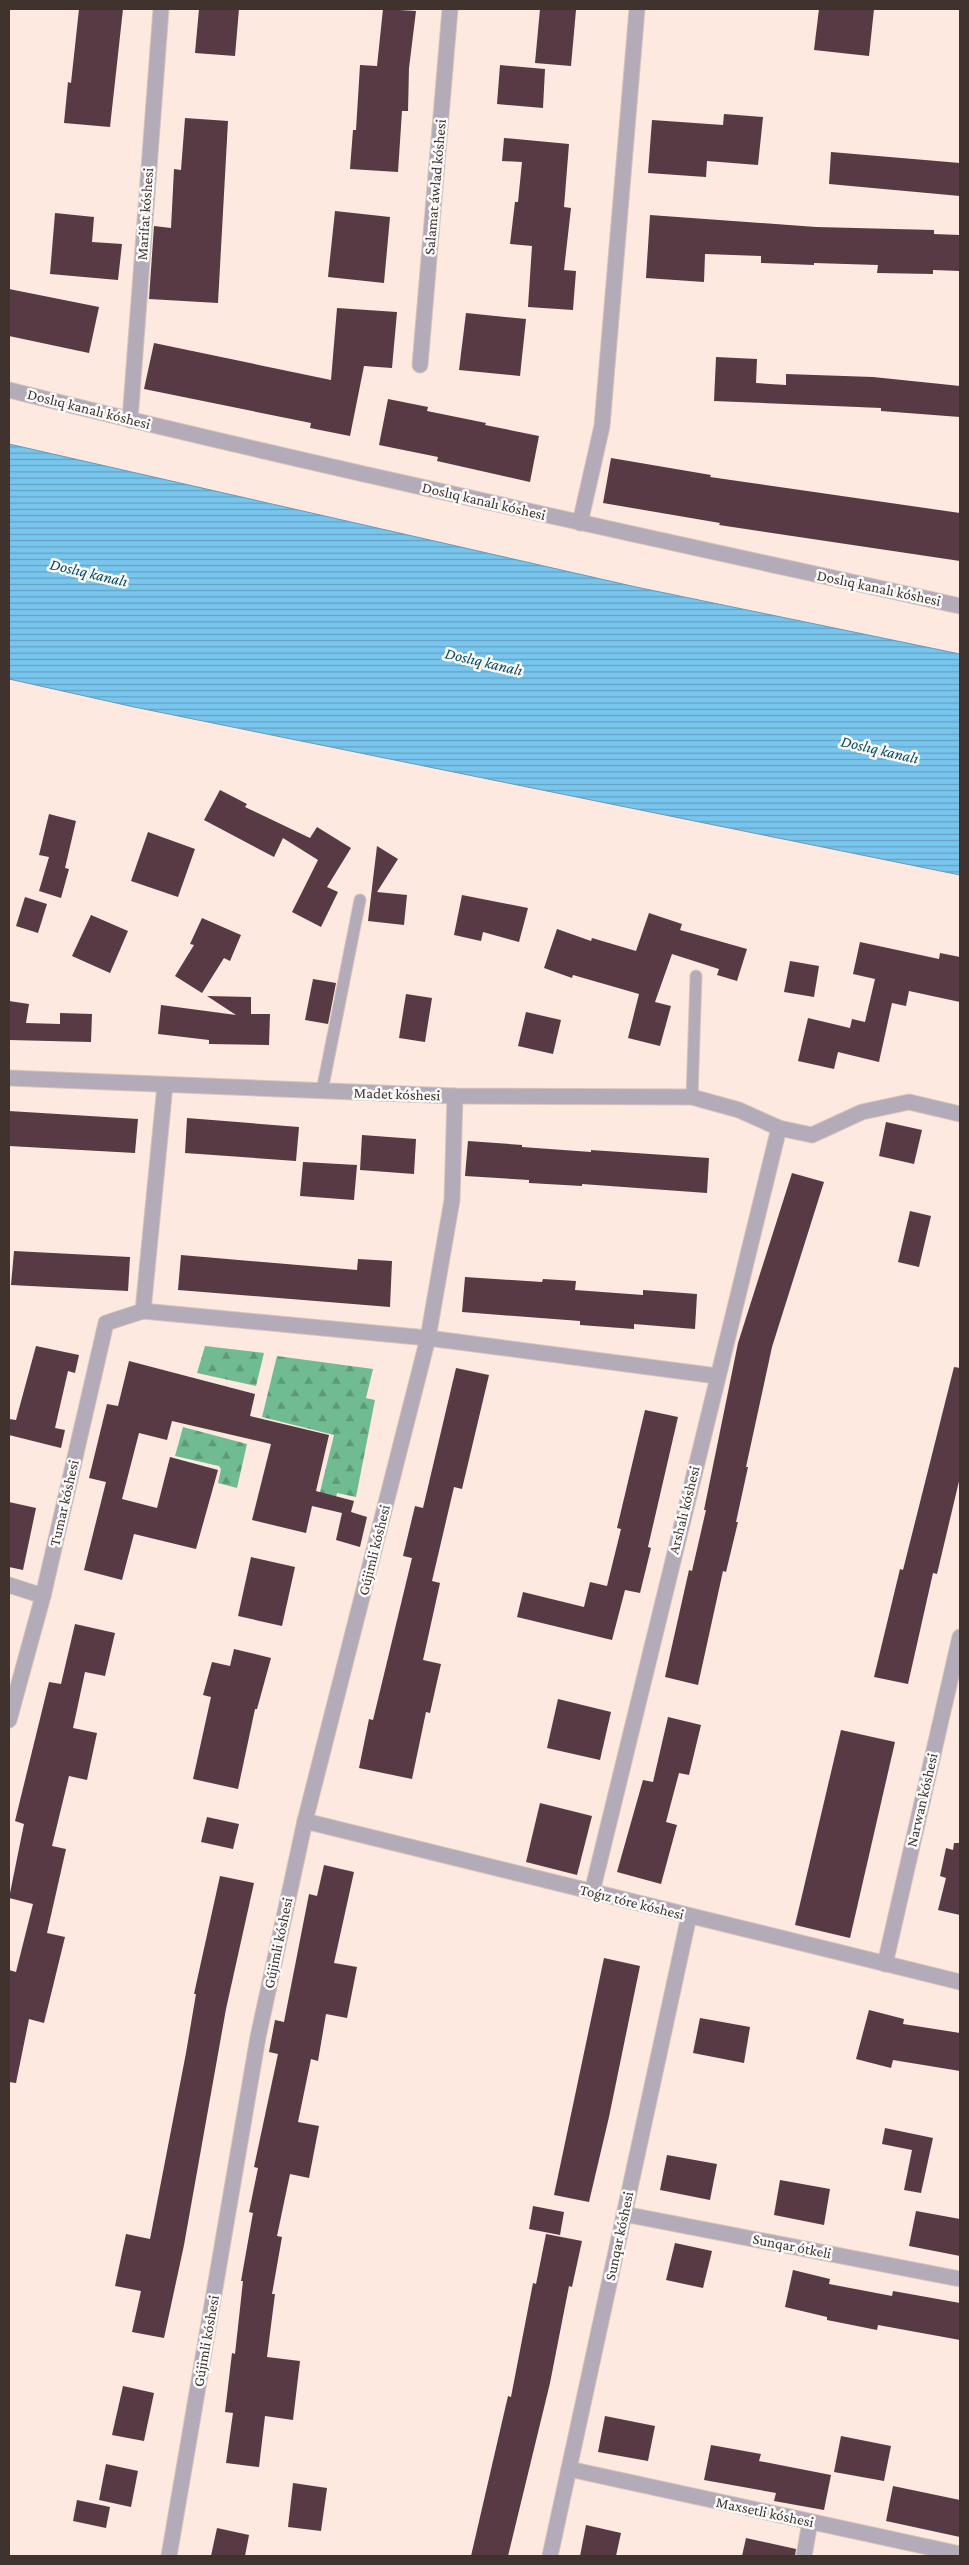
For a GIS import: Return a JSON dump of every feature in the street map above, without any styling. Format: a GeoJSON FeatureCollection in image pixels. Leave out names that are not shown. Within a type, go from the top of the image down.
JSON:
{"type":"FeatureCollection","features":[{"type":"Feature","properties":{"kind":"street","name":"Marifat kóshesi"},"geometry":{"type":"LineString","coordinates":[[130,420],[161,9]]}},
{"type":"Feature","properties":{"kind":"street","name":"Salamat áwlad kóshesi"},"geometry":{"type":"LineString","coordinates":[[420,365],[450,9]]}},
{"type":"Feature","properties":{"kind":"street"},"geometry":{"type":"LineString","coordinates":[[580,523],[602,426],[637,9]]}},
{"type":"Feature","properties":{"kind":"street","name":"Doslıq kanalı kóshesi"},"geometry":{"type":"LineString","coordinates":[[9,390],[130,420],[580,523],[960,606]]}},
{"type":"Feature","properties":{"kind":"street","name":"Madet kóshesi"},"geometry":{"type":"LineString","coordinates":[[9,1078],[455,1096],[692,1097],[739,1110],[779,1128],[812,1135],[862,1112],[909,1102],[960,1114]]}},
{"type":"Feature","properties":{"kind":"street"},"geometry":{"type":"LineString","coordinates":[[143,1311],[165,1085]]}},
{"type":"Feature","properties":{"kind":"street","name":"Gújimli kóshesi"},"geometry":{"type":"LineString","coordinates":[[169,2556],[258,2037],[305,1820],[428,1338],[452,1200],[455,1096]]}},
{"type":"Feature","properties":{"kind":"street","name":"Arshalı kóshesi"},"geometry":{"type":"LineString","coordinates":[[592,1892],[779,1128]]}},
{"type":"Feature","properties":{"kind":"street","name":"Tumar kóshesi"},"geometry":{"type":"LineString","coordinates":[[9,1720],[43,1596],[106,1322],[143,1311],[428,1338]]}},
{"type":"Feature","properties":{"kind":"street"},"geometry":{"type":"LineString","coordinates":[[428,1338],[717,1376]]}},
{"type":"Feature","properties":{"kind":"street"},"geometry":{"type":"LineString","coordinates":[[9,1585],[43,1596]]}},
{"type":"Feature","properties":{"kind":"street","name":"Narwan kóshesi"},"geometry":{"type":"LineString","coordinates":[[885,1964],[960,1637]]}},
{"type":"Feature","properties":{"kind":"street","name":"Toǵız tóre kóshesi"},"geometry":{"type":"LineString","coordinates":[[305,1820],[960,1982]]}},
{"type":"Feature","properties":{"kind":"street","name":"Sunqar kóshesi"},"geometry":{"type":"LineString","coordinates":[[550,2556],[689,1916]]}},
{"type":"Feature","properties":{"kind":"street","name":"Sunqar ótkeli"},"geometry":{"type":"LineString","coordinates":[[624,2214],[960,2278]]}},
{"type":"Feature","properties":{"kind":"street","name":"Maxsetli kóshesi"},"geometry":{"type":"LineString","coordinates":[[569,2470],[960,2554]]}},
{"type":"Feature","properties":{"kind":"street"},"geometry":{"type":"LineString","coordinates":[[804,2556],[810,2522]]}},
{"type":"Feature","properties":{"kind":"lane"},"geometry":{"type":"LineString","coordinates":[[322,1091],[360,900]]}},
{"type":"Feature","properties":{"kind":"lane"},"geometry":{"type":"LineString","coordinates":[[692,1097],[696,976]]}},
{"type":"Feature","properties":{"kind":"green space"},"geometry":{"type":"Polygon","coordinates":[[[205,1346],[264,1353],[256,1386],[197,1373],[205,1346]]]}},
{"type":"Feature","properties":{"kind":"green space"},"geometry":{"type":"Polygon","coordinates":[[[277,1356],[373,1369],[366,1398],[375,1400],[356,1497],[337,1493],[334,1507],[317,1504],[334,1435],[262,1417],[277,1356]]]}},
{"type":"Feature","properties":{"kind":"green space"},"geometry":{"type":"Polygon","coordinates":[[[183,1427],[247,1444],[237,1488],[218,1483],[221,1469],[219,1466],[175,1456],[183,1427]]]}},
{"type":"Feature","properties":{"kind":"water","name":"Doslıq kanalı"},"geometry":{"type":"Polygon","coordinates":[[[9,444],[636,587],[960,654],[960,875],[134,707],[9,679],[9,444]]]}},
{"type":"Feature","properties":{"kind":"building"},"geometry":{"type":"Polygon","coordinates":[[[79,9],[123,9],[110,127],[64,123],[68,82],[71,83],[79,9]]]}},
{"type":"Feature","properties":{"kind":"building"},"geometry":{"type":"Polygon","coordinates":[[[199,9],[239,9],[235,56],[195,53],[199,9]]]}},
{"type":"Feature","properties":{"kind":"building"},"geometry":{"type":"Polygon","coordinates":[[[383,9],[416,11],[409,68],[408,111],[402,111],[398,172],[350,169],[353,130],[356,130],[360,65],[377,66],[383,9]]]}},
{"type":"Feature","properties":{"kind":"building"},"geometry":{"type":"Polygon","coordinates":[[[540,9],[576,10],[571,66],[535,63],[540,9]]]}},
{"type":"Feature","properties":{"kind":"building"},"geometry":{"type":"Polygon","coordinates":[[[819,9],[874,9],[869,56],[814,50],[819,9]]]}},
{"type":"Feature","properties":{"kind":"building"},"geometry":{"type":"Polygon","coordinates":[[[500,65],[545,69],[543,108],[497,104],[500,65]]]}},
{"type":"Feature","properties":{"kind":"building"},"geometry":{"type":"Polygon","coordinates":[[[724,114],[763,117],[758,165],[707,161],[706,177],[648,173],[652,120],[723,125],[724,114]]]}},
{"type":"Feature","properties":{"kind":"building"},"geometry":{"type":"Polygon","coordinates":[[[185,118],[228,121],[218,303],[149,299],[154,226],[171,228],[174,169],[181,170],[185,118]]]}},
{"type":"Feature","properties":{"kind":"building"},"geometry":{"type":"Polygon","coordinates":[[[504,138],[569,144],[564,207],[571,208],[564,270],[576,271],[573,310],[528,307],[532,246],[510,244],[515,202],[518,202],[522,162],[502,161],[504,138]]]}},
{"type":"Feature","properties":{"kind":"building"},"geometry":{"type":"Polygon","coordinates":[[[831,152],[960,163],[960,196],[829,184],[831,152]]]}},
{"type":"Feature","properties":{"kind":"building"},"geometry":{"type":"Polygon","coordinates":[[[335,211],[390,217],[384,283],[328,277],[335,211]]]}},
{"type":"Feature","properties":{"kind":"building"},"geometry":{"type":"Polygon","coordinates":[[[55,213],[94,217],[92,242],[122,244],[118,280],[50,274],[55,213]]]}},
{"type":"Feature","properties":{"kind":"building"},"geometry":{"type":"Polygon","coordinates":[[[650,215],[816,227],[934,230],[934,234],[960,235],[960,271],[933,270],[933,274],[877,273],[878,265],[761,263],[761,256],[705,254],[704,282],[646,278],[650,215]]]}},
{"type":"Feature","properties":{"kind":"building"},"geometry":{"type":"Polygon","coordinates":[[[9,289],[99,307],[89,353],[9,336],[9,289]]]}},
{"type":"Feature","properties":{"kind":"building"},"geometry":{"type":"Polygon","coordinates":[[[337,308],[397,312],[392,368],[364,366],[350,436],[310,428],[311,423],[144,389],[154,343],[331,380],[337,308]]]}},
{"type":"Feature","properties":{"kind":"building"},"geometry":{"type":"Polygon","coordinates":[[[466,313],[526,319],[520,376],[459,370],[466,313]]]}},
{"type":"Feature","properties":{"kind":"building"},"geometry":{"type":"Polygon","coordinates":[[[716,357],[757,359],[756,383],[786,385],[786,374],[873,377],[960,386],[960,417],[881,411],[881,408],[714,401],[716,357]]]}},
{"type":"Feature","properties":{"kind":"building"},"geometry":{"type":"Polygon","coordinates":[[[388,399],[428,407],[427,411],[539,436],[530,482],[437,461],[438,457],[379,445],[388,399]]]}},
{"type":"Feature","properties":{"kind":"building"},"geometry":{"type":"Polygon","coordinates":[[[611,458],[711,475],[710,477],[960,513],[960,561],[719,525],[720,523],[603,503],[611,458]]]}},
{"type":"Feature","properties":{"kind":"building"},"geometry":{"type":"Polygon","coordinates":[[[220,790],[247,804],[245,807],[310,838],[317,827],[351,848],[327,887],[338,892],[321,927],[292,912],[318,860],[283,838],[274,857],[204,820],[220,790]]]}},
{"type":"Feature","properties":{"kind":"building"},"geometry":{"type":"Polygon","coordinates":[[[49,814],[76,821],[65,868],[69,869],[61,898],[39,891],[49,857],[39,855],[49,814]]]}},
{"type":"Feature","properties":{"kind":"building"},"geometry":{"type":"Polygon","coordinates":[[[148,832],[195,849],[178,897],[131,881],[148,832]]]}},
{"type":"Feature","properties":{"kind":"building"},"geometry":{"type":"Polygon","coordinates":[[[377,846],[398,859],[377,892],[407,895],[404,925],[368,921],[377,846]]]}},
{"type":"Feature","properties":{"kind":"building"},"geometry":{"type":"Polygon","coordinates":[[[462,895],[528,908],[519,942],[483,932],[481,941],[454,935],[462,895]]]}},
{"type":"Feature","properties":{"kind":"building"},"geometry":{"type":"Polygon","coordinates":[[[25,897],[47,904],[38,933],[16,926],[25,897]]]}},
{"type":"Feature","properties":{"kind":"building"},"geometry":{"type":"Polygon","coordinates":[[[649,913],[682,924],[680,930],[747,949],[737,981],[717,975],[719,969],[672,954],[655,1002],[671,1006],[660,1046],[628,1038],[639,994],[573,975],[572,978],[544,968],[557,929],[591,941],[592,938],[636,951],[649,913]]]}},
{"type":"Feature","properties":{"kind":"building"},"geometry":{"type":"Polygon","coordinates":[[[91,915],[128,931],[110,973],[72,956],[91,915]]]}},
{"type":"Feature","properties":{"kind":"building"},"geometry":{"type":"Polygon","coordinates":[[[202,918],[241,935],[230,961],[224,958],[202,993],[175,976],[194,945],[190,944],[202,918]]]}},
{"type":"Feature","properties":{"kind":"building"},"geometry":{"type":"Polygon","coordinates":[[[860,942],[939,959],[940,953],[960,957],[960,1002],[909,991],[906,1006],[892,1003],[879,1062],[838,1052],[834,1069],[798,1061],[808,1018],[850,1028],[852,1019],[865,1022],[875,979],[853,974],[860,942]]]}},
{"type":"Feature","properties":{"kind":"building"},"geometry":{"type":"Polygon","coordinates":[[[790,961],[819,966],[814,997],[784,992],[790,961]]]}},
{"type":"Feature","properties":{"kind":"building"},"geometry":{"type":"Polygon","coordinates":[[[313,979],[336,983],[328,1024],[305,1020],[313,979]]]}},
{"type":"Feature","properties":{"kind":"building"},"geometry":{"type":"Polygon","coordinates":[[[406,994],[432,998],[425,1042],[399,1038],[406,994]]]}},
{"type":"Feature","properties":{"kind":"building"},"geometry":{"type":"Polygon","coordinates":[[[207,996],[251,997],[251,1014],[270,1014],[269,1045],[209,1044],[209,1040],[158,1034],[161,1005],[236,1015],[207,996]]]}},
{"type":"Feature","properties":{"kind":"building"},"geometry":{"type":"Polygon","coordinates":[[[9,1001],[29,1004],[26,1023],[60,1024],[60,1013],[92,1014],[91,1042],[9,1040],[9,1001]]]}},
{"type":"Feature","properties":{"kind":"building"},"geometry":{"type":"Polygon","coordinates":[[[526,1012],[561,1020],[553,1054],[518,1046],[526,1012]]]}},
{"type":"Feature","properties":{"kind":"building"},"geometry":{"type":"Polygon","coordinates":[[[9,1111],[138,1119],[135,1153],[9,1146],[9,1111]]]}},
{"type":"Feature","properties":{"kind":"building"},"geometry":{"type":"Polygon","coordinates":[[[187,1118],[299,1127],[296,1161],[185,1153],[187,1118]]]}},
{"type":"Feature","properties":{"kind":"building"},"geometry":{"type":"Polygon","coordinates":[[[886,1122],[922,1130],[914,1164],[879,1156],[886,1122]]]}},
{"type":"Feature","properties":{"kind":"building"},"geometry":{"type":"Polygon","coordinates":[[[362,1135],[416,1139],[414,1174],[360,1170],[362,1135]]]}},
{"type":"Feature","properties":{"kind":"building"},"geometry":{"type":"Polygon","coordinates":[[[468,1141],[591,1152],[591,1150],[709,1158],[707,1193],[582,1184],[582,1186],[529,1183],[529,1180],[465,1176],[468,1141]]]}},
{"type":"Feature","properties":{"kind":"building"},"geometry":{"type":"Polygon","coordinates":[[[303,1162],[357,1165],[354,1200],[300,1196],[303,1162]]]}},
{"type":"Feature","properties":{"kind":"building"},"geometry":{"type":"Polygon","coordinates":[[[792,1173],[824,1182],[772,1347],[746,1467],[748,1467],[736,1522],[738,1522],[726,1572],[723,1571],[698,1685],[665,1677],[689,1570],[692,1571],[706,1510],[704,1510],[738,1343],[792,1173]]]}},
{"type":"Feature","properties":{"kind":"building"},"geometry":{"type":"Polygon","coordinates":[[[910,1211],[931,1216],[919,1267],[898,1262],[910,1211]]]}},
{"type":"Feature","properties":{"kind":"building"},"geometry":{"type":"Polygon","coordinates":[[[14,1251],[130,1257],[128,1291],[11,1285],[14,1251]]]}},
{"type":"Feature","properties":{"kind":"building"},"geometry":{"type":"Polygon","coordinates":[[[181,1255],[357,1270],[358,1259],[392,1261],[390,1307],[178,1290],[181,1255]]]}},
{"type":"Feature","properties":{"kind":"building"},"geometry":{"type":"Polygon","coordinates":[[[465,1277],[542,1282],[543,1279],[576,1281],[575,1290],[643,1295],[643,1290],[697,1294],[695,1329],[634,1324],[634,1329],[580,1325],[580,1321],[462,1312],[465,1277]]]}},
{"type":"Feature","properties":{"kind":"building"},"geometry":{"type":"Polygon","coordinates":[[[36,1346],[79,1355],[75,1373],[68,1371],[55,1428],[65,1430],[61,1448],[9,1435],[9,1419],[16,1420],[36,1346]]]}},
{"type":"Feature","properties":{"kind":"building"},"geometry":{"type":"Polygon","coordinates":[[[129,1361],[255,1394],[250,1416],[329,1435],[316,1491],[354,1501],[351,1512],[367,1517],[360,1547],[336,1540],[342,1513],[312,1506],[306,1533],[252,1520],[271,1444],[172,1421],[167,1440],[139,1433],[122,1499],[157,1508],[170,1457],[218,1470],[196,1549],[134,1534],[122,1580],[84,1570],[106,1482],[89,1478],[107,1404],[118,1406],[129,1361]]]}},
{"type":"Feature","properties":{"kind":"building"},"geometry":{"type":"Polygon","coordinates":[[[954,1367],[960,1368],[960,1477],[937,1574],[933,1573],[908,1684],[874,1677],[900,1569],[903,1570],[954,1367]]]}},
{"type":"Feature","properties":{"kind":"building"},"geometry":{"type":"Polygon","coordinates":[[[456,1368],[489,1375],[462,1489],[454,1487],[432,1581],[440,1583],[423,1660],[441,1664],[430,1713],[426,1712],[412,1779],[359,1768],[369,1719],[373,1720],[412,1558],[403,1556],[415,1506],[423,1508],[456,1368]]]}},
{"type":"Feature","properties":{"kind":"building"},"geometry":{"type":"Polygon","coordinates":[[[645,1410],[678,1417],[648,1547],[651,1548],[640,1593],[625,1590],[612,1640],[517,1617],[523,1592],[584,1607],[590,1582],[607,1586],[621,1529],[617,1528],[645,1410]]]}},
{"type":"Feature","properties":{"kind":"building"},"geometry":{"type":"Polygon","coordinates":[[[9,1502],[36,1508],[23,1570],[9,1567],[9,1502]]]}},
{"type":"Feature","properties":{"kind":"building"},"geometry":{"type":"Polygon","coordinates":[[[251,1557],[295,1567],[282,1626],[238,1616],[251,1557]]]}},
{"type":"Feature","properties":{"kind":"building"},"geometry":{"type":"Polygon","coordinates":[[[75,1624],[115,1633],[105,1676],[85,1672],[73,1728],[97,1733],[87,1780],[69,1776],[52,1846],[66,1849],[47,1933],[65,1937],[44,2023],[29,2019],[16,2083],[9,2082],[9,1970],[16,1972],[33,1904],[9,1898],[24,1824],[15,1821],[49,1682],[61,1684],[75,1624]]]}},
{"type":"Feature","properties":{"kind":"building"},"geometry":{"type":"Polygon","coordinates":[[[234,1649],[271,1658],[257,1709],[255,1709],[238,1789],[193,1779],[211,1697],[203,1695],[212,1662],[230,1666],[234,1649]]]}},
{"type":"Feature","properties":{"kind":"building"},"geometry":{"type":"Polygon","coordinates":[[[558,1699],[611,1712],[600,1760],[547,1748],[558,1699]]]}},
{"type":"Feature","properties":{"kind":"building"},"geometry":{"type":"Polygon","coordinates":[[[668,1717],[701,1725],[689,1775],[679,1773],[666,1822],[677,1825],[661,1884],[617,1872],[643,1780],[653,1782],[668,1717]]]}},
{"type":"Feature","properties":{"kind":"building"},"geometry":{"type":"Polygon","coordinates":[[[841,1730],[895,1742],[850,1938],[795,1925],[841,1730]]]}},
{"type":"Feature","properties":{"kind":"building"},"geometry":{"type":"Polygon","coordinates":[[[540,1803],[592,1816],[577,1875],[526,1862],[540,1803]]]}},
{"type":"Feature","properties":{"kind":"building"},"geometry":{"type":"Polygon","coordinates":[[[207,1817],[239,1824],[233,1849],[201,1842],[207,1817]]]}},
{"type":"Feature","properties":{"kind":"building"},"geometry":{"type":"Polygon","coordinates":[[[954,1843],[960,1843],[960,1915],[938,1910],[946,1878],[940,1876],[946,1848],[953,1850],[954,1843]]]}},
{"type":"Feature","properties":{"kind":"building"},"geometry":{"type":"Polygon","coordinates":[[[324,1865],[354,1872],[334,1963],[357,1967],[347,2018],[326,2014],[318,2061],[311,2059],[298,2122],[319,2126],[309,2178],[290,2174],[277,2236],[282,2237],[272,2294],[275,2294],[267,2357],[300,2361],[293,2420],[265,2416],[259,2467],[226,2463],[233,2413],[225,2412],[232,2353],[235,2354],[243,2281],[241,2281],[253,2213],[249,2212],[258,2168],[254,2167],[278,2054],[269,2052],[275,2020],[284,2022],[309,1894],[317,1896],[324,1865]]]}},
{"type":"Feature","properties":{"kind":"building"},"geometry":{"type":"Polygon","coordinates":[[[220,1876],[254,1883],[226,2009],[184,2245],[164,2338],[132,2332],[141,2291],[115,2286],[126,2234],[150,2239],[186,2053],[196,1994],[194,1994],[220,1876]]]}},
{"type":"Feature","properties":{"kind":"building"},"geometry":{"type":"Polygon","coordinates":[[[604,1958],[640,1966],[609,2117],[589,2202],[554,2195],[604,1958]]]}},
{"type":"Feature","properties":{"kind":"building"},"geometry":{"type":"Polygon","coordinates":[[[869,2010],[904,2019],[903,2024],[960,2033],[960,2071],[893,2060],[891,2068],[856,2059],[869,2010]]]}},
{"type":"Feature","properties":{"kind":"building"},"geometry":{"type":"Polygon","coordinates":[[[700,2018],[750,2027],[744,2063],[693,2053],[700,2018]]]}},
{"type":"Feature","properties":{"kind":"building"},"geometry":{"type":"Polygon","coordinates":[[[885,2128],[933,2138],[921,2193],[904,2190],[912,2150],[882,2144],[885,2128]]]}},
{"type":"Feature","properties":{"kind":"building"},"geometry":{"type":"Polygon","coordinates":[[[667,2155],[717,2164],[710,2200],[660,2190],[667,2155]]]}},
{"type":"Feature","properties":{"kind":"building"},"geometry":{"type":"Polygon","coordinates":[[[780,2180],[830,2189],[824,2225],[774,2215],[780,2180]]]}},
{"type":"Feature","properties":{"kind":"building"},"geometry":{"type":"Polygon","coordinates":[[[533,2206],[564,2212],[560,2235],[529,2229],[533,2206]]]}},
{"type":"Feature","properties":{"kind":"building"},"geometry":{"type":"Polygon","coordinates":[[[916,2211],[960,2219],[960,2256],[909,2246],[916,2211]]]}},
{"type":"Feature","properties":{"kind":"building"},"geometry":{"type":"Polygon","coordinates":[[[546,2234],[582,2241],[572,2287],[569,2286],[550,2383],[508,2556],[471,2556],[508,2396],[511,2397],[533,2283],[536,2284],[546,2234]]]}},
{"type":"Feature","properties":{"kind":"building"},"geometry":{"type":"Polygon","coordinates":[[[675,2243],[712,2251],[703,2288],[666,2280],[675,2243]]]}},
{"type":"Feature","properties":{"kind":"building"},"geometry":{"type":"Polygon","coordinates":[[[793,2270],[830,2279],[829,2284],[892,2296],[893,2291],[960,2303],[960,2340],[878,2325],[877,2330],[827,2320],[827,2317],[785,2307],[793,2270]]]}},
{"type":"Feature","properties":{"kind":"building"},"geometry":{"type":"Polygon","coordinates":[[[123,2386],[154,2393],[144,2441],[112,2435],[123,2386]]]}},
{"type":"Feature","properties":{"kind":"building"},"geometry":{"type":"Polygon","coordinates":[[[605,2416],[655,2426],[648,2461],[598,2452],[605,2416]]]}},
{"type":"Feature","properties":{"kind":"building"},"geometry":{"type":"Polygon","coordinates":[[[841,2436],[891,2446],[884,2481],[834,2472],[841,2436]]]}},
{"type":"Feature","properties":{"kind":"building"},"geometry":{"type":"Polygon","coordinates":[[[711,2445],[761,2454],[759,2461],[831,2475],[824,2510],[774,2501],[776,2493],[704,2480],[711,2445]]]}},
{"type":"Feature","properties":{"kind":"building"},"geometry":{"type":"Polygon","coordinates":[[[106,2464],[138,2471],[131,2507],[99,2500],[106,2464]]]}},
{"type":"Feature","properties":{"kind":"building"},"geometry":{"type":"Polygon","coordinates":[[[293,2483],[327,2488],[321,2531],[288,2527],[293,2483]]]}},
{"type":"Feature","properties":{"kind":"building"},"geometry":{"type":"Polygon","coordinates":[[[893,2486],[960,2500],[960,2537],[886,2521],[893,2486]]]}},
{"type":"Feature","properties":{"kind":"building"},"geometry":{"type":"Polygon","coordinates":[[[77,2500],[110,2507],[106,2528],[73,2521],[77,2500]]]}},
{"type":"Feature","properties":{"kind":"building"},"geometry":{"type":"Polygon","coordinates":[[[586,2525],[621,2533],[616,2556],[580,2556],[586,2525]]]}},
{"type":"Feature","properties":{"kind":"building"},"geometry":{"type":"Polygon","coordinates":[[[217,2528],[249,2535],[245,2556],[211,2556],[217,2528]]]}},
{"type":"Feature","properties":{"kind":"building"},"geometry":{"type":"Polygon","coordinates":[[[746,2538],[796,2549],[795,2556],[742,2556],[746,2538]]]}}]}
